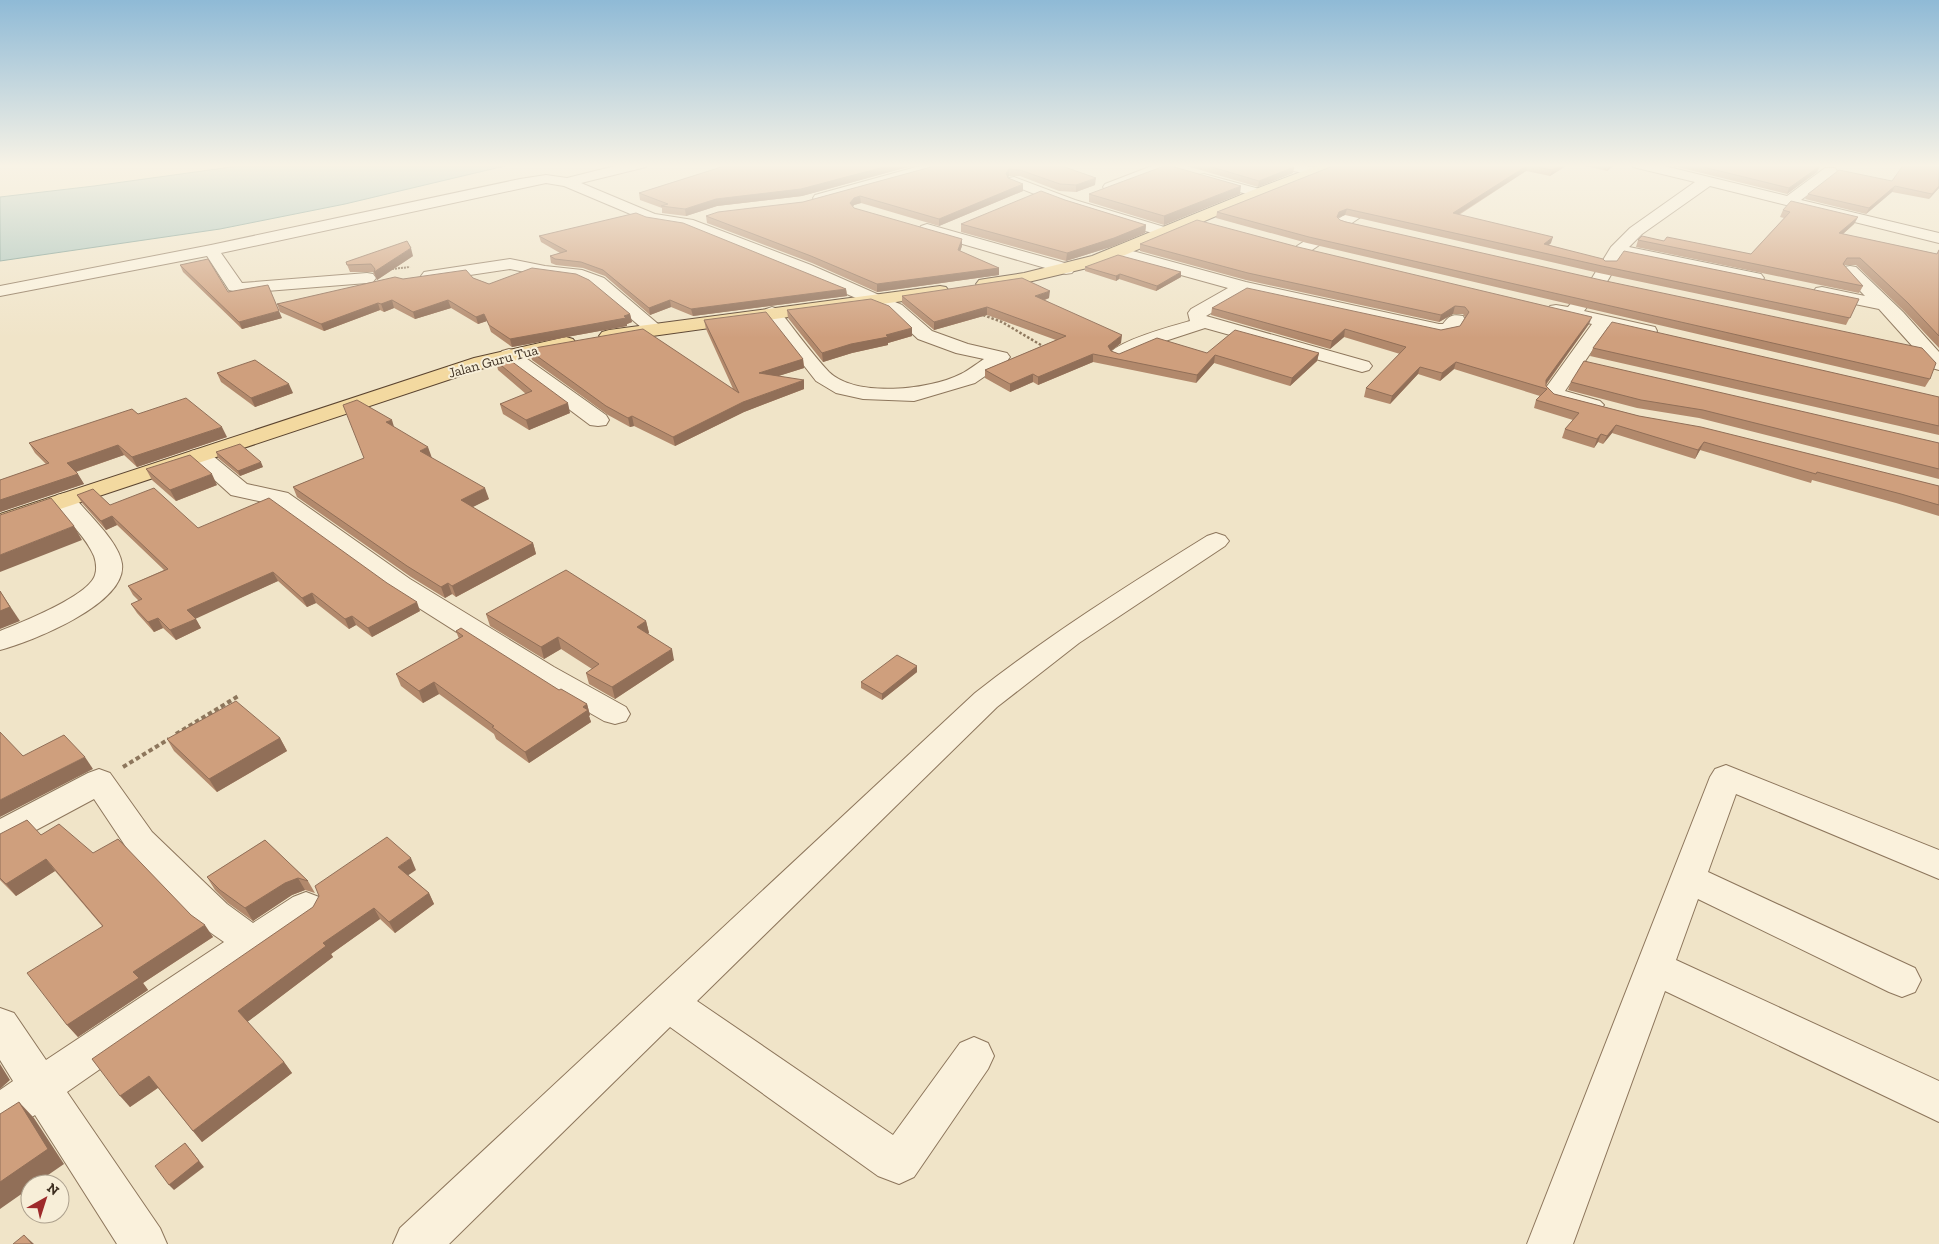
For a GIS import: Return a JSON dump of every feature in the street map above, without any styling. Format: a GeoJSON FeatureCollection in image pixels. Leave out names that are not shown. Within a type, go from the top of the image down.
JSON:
{"type":"FeatureCollection","features":[{"type":"Feature","properties":{"kind":"main road","name":"Jalan Guru Tua"},"geometry":{"type":"LineString","coordinates":[[0,522],[481,362],[588,340],[655,329],[963,288],[1024,278],[1098,260],[1191,222]]}},
{"type":"Feature","properties":{"kind":"street"},"geometry":{"type":"LineString","coordinates":[[0,291],[211,250],[340,222]]}},
{"type":"Feature","properties":{"kind":"street"},"geometry":{"type":"LineString","coordinates":[[680,222],[804,269],[896,309],[925,335],[963,350],[1000,357]]}},
{"type":"Feature","properties":{"kind":"street"},"geometry":{"type":"LineString","coordinates":[[1132,222],[1165,232]]}},
{"type":"Feature","properties":{"kind":"street"},"geometry":{"type":"LineString","coordinates":[[1204,222],[1222,227]]}},
{"type":"Feature","properties":{"kind":"street"},"geometry":{"type":"LineString","coordinates":[[1345,222],[1364,226]]}},
{"type":"Feature","properties":{"kind":"street"},"geometry":{"type":"LineString","coordinates":[[1303,249],[1345,222]]}},
{"type":"Feature","properties":{"kind":"street"},"geometry":{"type":"LineString","coordinates":[[1573,314],[1599,280],[1617,250],[1636,231],[1649,222]]}},
{"type":"Feature","properties":{"kind":"street"},"geometry":{"type":"LineString","coordinates":[[1874,222],[1938,237]]}},
{"type":"Feature","properties":{"kind":"street"},"geometry":{"type":"LineString","coordinates":[[913,225],[1066,269]]}},
{"type":"Feature","properties":{"kind":"street"},"geometry":{"type":"LineString","coordinates":[[940,233],[958,226]]}},
{"type":"Feature","properties":{"kind":"street"},"geometry":{"type":"LineString","coordinates":[[1285,244],[1322,254]]}},
{"type":"Feature","properties":{"kind":"street"},"geometry":{"type":"LineString","coordinates":[[211,250],[235,286],[241,288],[367,278]]}},
{"type":"Feature","properties":{"kind":"street"},"geometry":{"type":"LineString","coordinates":[[1617,250],[1769,281]]}},
{"type":"Feature","properties":{"kind":"street"},"geometry":{"type":"LineString","coordinates":[[1118,252],[1243,287],[1439,330],[1449,328],[1456,320]]}},
{"type":"Feature","properties":{"kind":"street"},"geometry":{"type":"LineString","coordinates":[[414,278],[510,264],[545,271],[582,275],[598,282],[655,329]]}},
{"type":"Feature","properties":{"kind":"street"},"geometry":{"type":"LineString","coordinates":[[1850,271],[1884,304],[1939,364]]}},
{"type":"Feature","properties":{"kind":"street"},"geometry":{"type":"LineString","coordinates":[[1580,276],[1618,284]]}},
{"type":"Feature","properties":{"kind":"street"},"geometry":{"type":"LineString","coordinates":[[1243,287],[1197,313],[1197,318],[1204,322],[1362,366]]}},
{"type":"Feature","properties":{"kind":"street"},"geometry":{"type":"LineString","coordinates":[[1808,289],[1884,304]]}},
{"type":"Feature","properties":{"kind":"street"},"geometry":{"type":"LineString","coordinates":[[1535,305],[1669,336]]}},
{"type":"Feature","properties":{"kind":"street"},"geometry":{"type":"LineString","coordinates":[[772,314],[823,376],[843,389],[863,393],[914,395],[968,379],[1000,357]]}},
{"type":"Feature","properties":{"kind":"street"},"geometry":{"type":"LineString","coordinates":[[1603,321],[1585,362],[1554,393],[1558,396],[1616,411]]}},
{"type":"Feature","properties":{"kind":"street"},"geometry":{"type":"LineString","coordinates":[[1119,354],[1146,341],[1204,322]]}},
{"type":"Feature","properties":{"kind":"street"},"geometry":{"type":"LineString","coordinates":[[1896,343],[1924,349]]}},
{"type":"Feature","properties":{"kind":"street"},"geometry":{"type":"LineString","coordinates":[[510,355],[556,392],[598,420]]}},
{"type":"Feature","properties":{"kind":"street"},"geometry":{"type":"LineString","coordinates":[[199,456],[239,490],[280,498],[401,585],[544,674],[616,714]]}},
{"type":"Feature","properties":{"kind":"street"},"geometry":{"type":"LineString","coordinates":[[0,641],[83,603],[100,590],[107,580],[110,565],[105,554],[65,500]]}},
{"type":"Feature","properties":{"kind":"street"},"geometry":{"type":"LineString","coordinates":[[416,1244],[986,700],[1037,659],[1122,600],[1216,541]]}},
{"type":"Feature","properties":{"kind":"street"},"geometry":{"type":"LineString","coordinates":[[1550,1244],[1726,777],[1939,865]]}},
{"type":"Feature","properties":{"kind":"street"},"geometry":{"type":"LineString","coordinates":[[0,834],[99,781],[140,841],[214,915],[253,943]]}},
{"type":"Feature","properties":{"kind":"street"},"geometry":{"type":"LineString","coordinates":[[1687,878],[1902,980]]}},
{"type":"Feature","properties":{"kind":"street"},"geometry":{"type":"LineString","coordinates":[[0,1114],[306,907]]}},
{"type":"Feature","properties":{"kind":"street"},"geometry":{"type":"LineString","coordinates":[[1654,968],[1939,1102]]}},
{"type":"Feature","properties":{"kind":"street"},"geometry":{"type":"LineString","coordinates":[[668,1004],[892,1161],[899,1162],[904,1158],[974,1056]]}},
{"type":"Feature","properties":{"kind":"street"},"geometry":{"type":"LineString","coordinates":[[0,1026],[144,1244]]}},
{"type":"Feature","properties":{"kind":"path"},"geometry":{"type":"LineString","coordinates":[[980,314],[1002,322],[1048,349],[1033,354],[1000,357]]}},
{"type":"Feature","properties":{"kind":"path"},"geometry":{"type":"LineString","coordinates":[[99,781],[240,695]]}},
{"type":"Feature","properties":{"kind":"water"},"geometry":{"type":"Polygon","coordinates":[[[0,222],[255,222],[220,229],[0,261],[0,222]]]}},
{"type":"Feature","properties":{"kind":"building"},"geometry":{"type":"Polygon","coordinates":[[[598,222],[683,223],[846,289],[691,309],[670,300],[649,308],[603,270],[581,262],[555,259],[550,256],[567,251],[539,236],[598,222]]]}},
{"type":"Feature","properties":{"kind":"building"},"geometry":{"type":"Polygon","coordinates":[[[722,222],[903,222],[962,239],[958,250],[999,268],[877,284],[811,256],[722,222]]]}},
{"type":"Feature","properties":{"kind":"building"},"geometry":{"type":"Polygon","coordinates":[[[966,222],[1136,222],[1146,225],[1114,238],[1067,253],[961,224],[966,222]]]}},
{"type":"Feature","properties":{"kind":"building"},"geometry":{"type":"Polygon","coordinates":[[[1192,222],[1205,222],[1298,247],[1592,317],[1546,380],[1546,386],[1554,394],[1639,416],[1701,427],[1939,486],[1939,505],[1817,472],[1816,474],[1704,442],[1698,450],[1616,425],[1607,436],[1601,434],[1597,439],[1565,429],[1579,413],[1536,400],[1547,389],[1456,362],[1442,373],[1420,367],[1392,396],[1366,388],[1406,347],[1345,329],[1332,341],[1212,308],[1247,288],[1441,330],[1460,326],[1469,312],[1465,307],[1455,306],[1441,315],[1248,273],[1140,244],[1192,222]]]}},
{"type":"Feature","properties":{"kind":"building"},"geometry":{"type":"Polygon","coordinates":[[[1254,222],[1346,222],[1601,280],[1922,348],[1936,363],[1930,379],[1309,237],[1254,222]]]}},
{"type":"Feature","properties":{"kind":"building"},"geometry":{"type":"Polygon","coordinates":[[[1405,222],[1491,222],[1553,237],[1544,244],[1605,261],[1617,261],[1624,251],[1859,299],[1850,318],[1405,222]]]}},
{"type":"Feature","properties":{"kind":"building"},"geometry":{"type":"Polygon","coordinates":[[[1781,222],[1852,222],[1839,233],[1937,254],[1939,250],[1939,336],[1908,303],[1860,258],[1847,258],[1843,264],[1863,286],[1638,240],[1642,236],[1664,241],[1667,237],[1751,254],[1781,222]]]}},
{"type":"Feature","properties":{"kind":"building"},"geometry":{"type":"Polygon","coordinates":[[[407,241],[411,248],[374,272],[375,269],[371,264],[347,265],[346,262],[407,241]]]}},
{"type":"Feature","properties":{"kind":"building"},"geometry":{"type":"Polygon","coordinates":[[[1118,255],[1181,272],[1157,286],[1120,274],[1116,276],[1085,267],[1118,255]]]}},
{"type":"Feature","properties":{"kind":"building"},"geometry":{"type":"Polygon","coordinates":[[[208,259],[228,292],[268,285],[279,311],[239,322],[180,265],[208,259]]]}},
{"type":"Feature","properties":{"kind":"building"},"geometry":{"type":"Polygon","coordinates":[[[532,268],[576,274],[589,280],[630,314],[624,316],[626,318],[510,339],[489,325],[484,314],[476,317],[448,300],[413,312],[392,300],[381,304],[378,303],[321,324],[277,304],[395,277],[403,279],[466,270],[473,278],[489,284],[532,268]]]}},
{"type":"Feature","properties":{"kind":"building"},"geometry":{"type":"Polygon","coordinates":[[[1022,278],[1050,291],[1035,296],[1122,335],[1108,346],[1111,351],[1119,354],[1157,338],[1207,353],[1235,330],[1319,353],[1292,378],[1215,355],[1197,375],[1093,354],[1038,377],[1033,374],[1010,384],[985,370],[1066,336],[987,307],[934,322],[902,296],[1022,278]]]}},
{"type":"Feature","properties":{"kind":"building"},"geometry":{"type":"Polygon","coordinates":[[[871,299],[889,306],[912,328],[886,335],[888,337],[851,344],[822,353],[787,310],[871,299]]]}},
{"type":"Feature","properties":{"kind":"building"},"geometry":{"type":"Polygon","coordinates":[[[766,312],[803,359],[759,373],[804,380],[743,402],[673,437],[632,416],[628,418],[606,406],[529,349],[643,329],[739,393],[704,320],[766,312]]]}},
{"type":"Feature","properties":{"kind":"building"},"geometry":{"type":"Polygon","coordinates":[[[1612,322],[1939,397],[1939,426],[1593,348],[1612,322]]]}},
{"type":"Feature","properties":{"kind":"building"},"geometry":{"type":"Polygon","coordinates":[[[507,358],[568,403],[526,420],[500,404],[532,391],[496,361],[507,358]]]}},
{"type":"Feature","properties":{"kind":"building"},"geometry":{"type":"Polygon","coordinates":[[[255,360],[289,384],[251,398],[217,373],[255,360]]]}},
{"type":"Feature","properties":{"kind":"building"},"geometry":{"type":"Polygon","coordinates":[[[1584,361],[1939,443],[1939,469],[1703,410],[1641,400],[1571,382],[1584,361]]]}},
{"type":"Feature","properties":{"kind":"building"},"geometry":{"type":"Polygon","coordinates":[[[186,398],[222,427],[132,457],[118,445],[67,463],[78,474],[0,500],[0,480],[49,463],[29,443],[132,409],[138,414],[186,398]]]}},
{"type":"Feature","properties":{"kind":"building"},"geometry":{"type":"Polygon","coordinates":[[[357,400],[392,420],[386,422],[428,447],[420,451],[485,488],[461,500],[533,543],[452,586],[448,583],[441,587],[407,566],[293,487],[364,458],[343,405],[357,400]]]}},
{"type":"Feature","properties":{"kind":"building"},"geometry":{"type":"Polygon","coordinates":[[[240,444],[261,462],[238,471],[216,452],[240,444]]]}},
{"type":"Feature","properties":{"kind":"building"},"geometry":{"type":"Polygon","coordinates":[[[190,455],[212,474],[170,490],[146,469],[190,455]]]}},
{"type":"Feature","properties":{"kind":"building"},"geometry":{"type":"Polygon","coordinates":[[[154,488],[198,528],[269,498],[387,583],[417,602],[368,628],[352,616],[345,619],[312,593],[302,598],[273,572],[187,610],[196,619],[170,630],[158,618],[148,622],[131,604],[142,599],[128,586],[168,569],[112,516],[101,521],[77,495],[93,489],[110,505],[154,488]]]}},
{"type":"Feature","properties":{"kind":"building"},"geometry":{"type":"Polygon","coordinates":[[[51,498],[74,526],[0,555],[0,515],[51,498]]]}},
{"type":"Feature","properties":{"kind":"building"},"geometry":{"type":"Polygon","coordinates":[[[566,570],[646,621],[637,627],[672,649],[612,687],[586,673],[599,664],[558,637],[541,647],[486,614],[566,570]]]}},
{"type":"Feature","properties":{"kind":"building"},"geometry":{"type":"Polygon","coordinates":[[[0,591],[10,607],[0,611],[0,591]]]}},
{"type":"Feature","properties":{"kind":"building"},"geometry":{"type":"Polygon","coordinates":[[[461,628],[559,690],[561,689],[587,704],[583,707],[588,710],[525,752],[492,727],[494,726],[434,682],[419,691],[396,674],[463,636],[456,631],[461,628]]]}},
{"type":"Feature","properties":{"kind":"building"},"geometry":{"type":"Polygon","coordinates":[[[897,655],[917,666],[882,694],[861,682],[897,655]]]}},
{"type":"Feature","properties":{"kind":"building"},"geometry":{"type":"Polygon","coordinates":[[[236,701],[280,738],[209,779],[167,739],[236,701]]]}},
{"type":"Feature","properties":{"kind":"building"},"geometry":{"type":"Polygon","coordinates":[[[0,732],[23,756],[64,735],[85,757],[0,800],[0,732]]]}},
{"type":"Feature","properties":{"kind":"building"},"geometry":{"type":"Polygon","coordinates":[[[27,820],[41,835],[59,824],[93,853],[118,839],[191,915],[205,925],[133,972],[139,978],[67,1025],[27,973],[103,926],[46,859],[6,884],[0,878],[0,834],[27,820]]]}},
{"type":"Feature","properties":{"kind":"building"},"geometry":{"type":"Polygon","coordinates":[[[387,837],[411,858],[398,867],[429,893],[389,922],[374,908],[323,943],[326,946],[238,1011],[284,1062],[193,1131],[149,1076],[120,1096],[92,1059],[313,907],[319,896],[315,886],[387,837]]]}},
{"type":"Feature","properties":{"kind":"building"},"geometry":{"type":"Polygon","coordinates":[[[265,840],[308,881],[298,878],[285,883],[245,908],[220,890],[207,877],[265,840]]]}},
{"type":"Feature","properties":{"kind":"building"},"geometry":{"type":"Polygon","coordinates":[[[19,1102],[48,1149],[0,1182],[0,1114],[19,1102]]]}},
{"type":"Feature","properties":{"kind":"building"},"geometry":{"type":"Polygon","coordinates":[[[185,1143],[199,1161],[169,1185],[155,1166],[185,1143]]]}},
{"type":"Feature","properties":{"kind":"building"},"geometry":{"type":"Polygon","coordinates":[[[24,1235],[32,1244],[13,1244],[24,1235]]]}}]}
